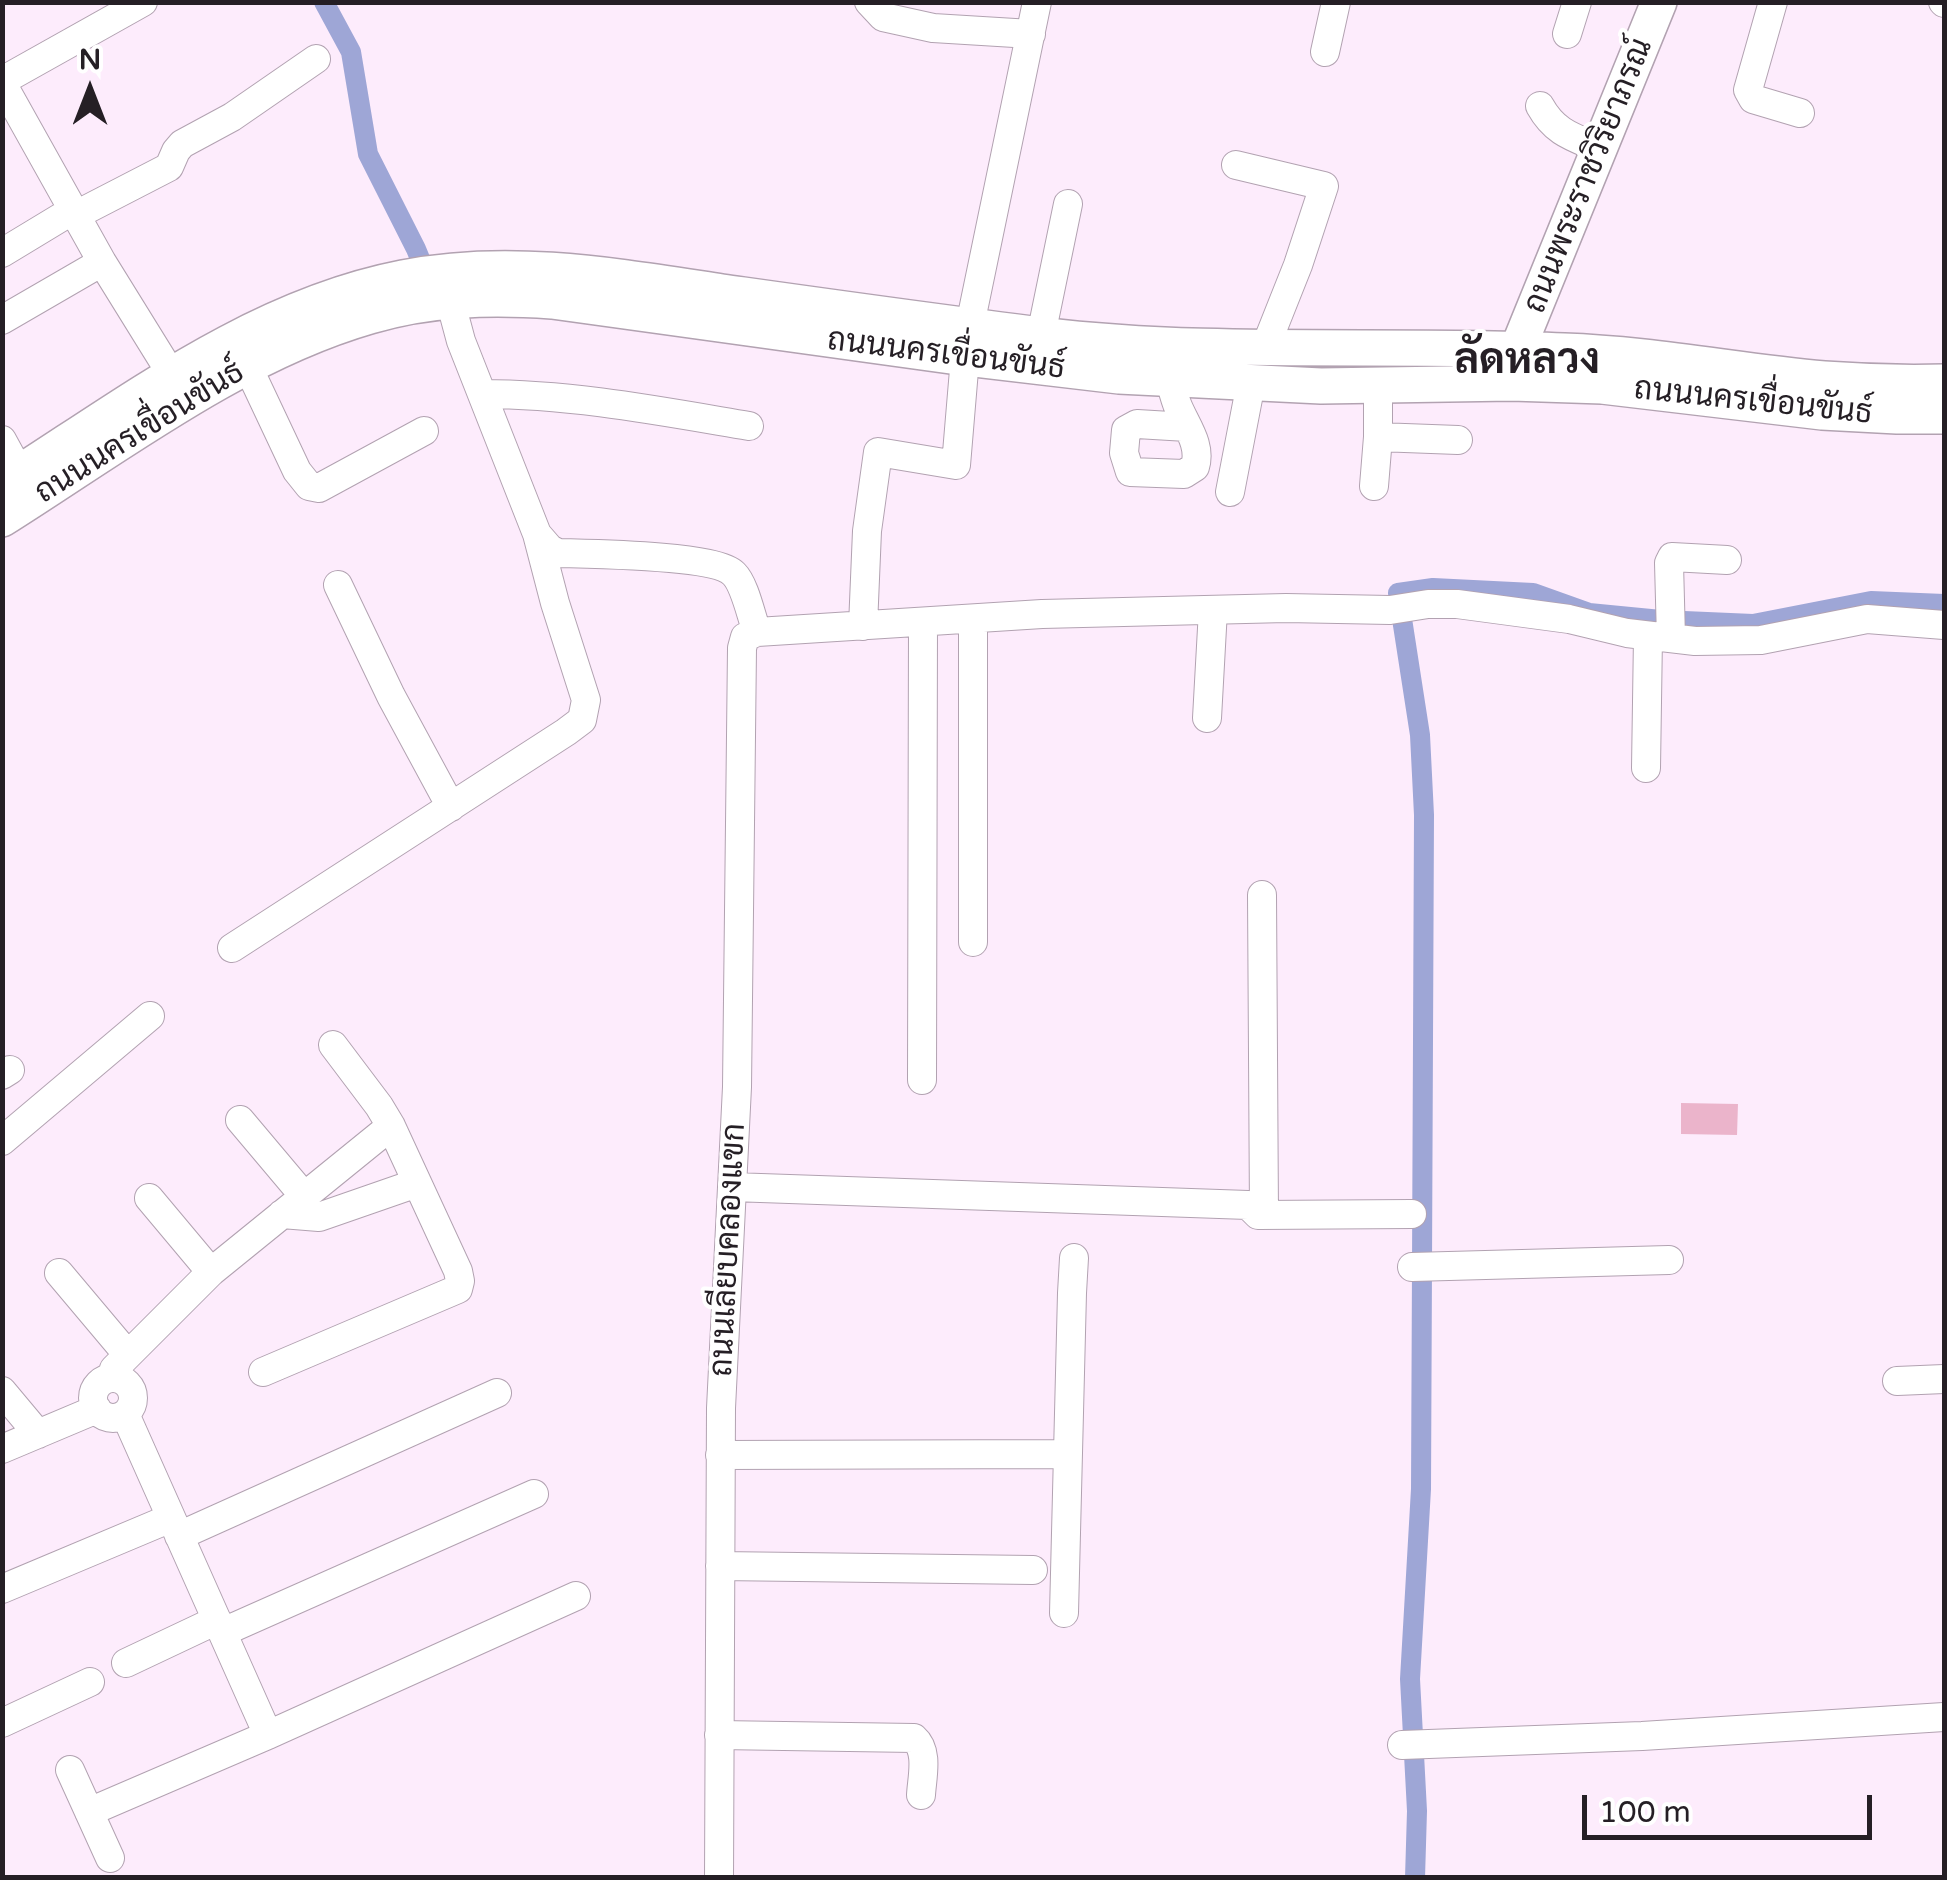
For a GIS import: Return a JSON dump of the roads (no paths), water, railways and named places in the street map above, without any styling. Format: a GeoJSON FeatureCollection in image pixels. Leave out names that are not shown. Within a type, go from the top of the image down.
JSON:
{"type":"FeatureCollection","features":[{"type":"Feature","properties":{"kind":"main road","name":"ถนนพระราชวิริยาภรณ์"},"geometry":{"type":"LineString","coordinates":[[1515,366],[1659,2]]}},
{"type":"Feature","properties":{"kind":"main road","name":"ถนนนครเขื่อนขันธ์"},"geometry":{"type":"LineString","coordinates":[[7,500],[172,375],[251,331],[362,288],[450,289],[552,302],[804,320],[968,342],[1099,374],[1170,380],[1378,385],[1604,352],[1826,379],[1944,382]]}},
{"type":"Feature","properties":{"kind":"main road","name":"ถนนนครเขื่อนขันธ์"},"geometry":{"type":"LineString","coordinates":[[7,500],[294,345],[450,289]]}},
{"type":"Feature","properties":{"kind":"main road","name":"ถนนนครเขื่อนขันธ์"},"geometry":{"type":"LineString","coordinates":[[968,342],[1041,335],[1120,343],[1378,349],[1515,366],[1602,386],[1822,412],[1944,416]]}},
{"type":"Feature","properties":{"kind":"main road"},"geometry":{"type":"LineString","coordinates":[[1378,349],[1378,385]]}},
{"type":"Feature","properties":{"kind":"street"},"geometry":{"type":"LineString","coordinates":[[143,2],[2,82],[102,262],[172,375]]}},
{"type":"Feature","properties":{"kind":"street"},"geometry":{"type":"LineString","coordinates":[[869,2],[884,16],[933,28],[1031,34]]}},
{"type":"Feature","properties":{"kind":"street"},"geometry":{"type":"LineString","coordinates":[[862,626],[866,531],[878,452],[956,466],[968,342],[1037,2]]}},
{"type":"Feature","properties":{"kind":"street"},"geometry":{"type":"LineString","coordinates":[[1325,52],[1336,2]]}},
{"type":"Feature","properties":{"kind":"street"},"geometry":{"type":"LineString","coordinates":[[1567,34],[1577,2]]}},
{"type":"Feature","properties":{"kind":"street"},"geometry":{"type":"LineString","coordinates":[[1773,2],[1748,90],[1753,99],[1800,113]]}},
{"type":"Feature","properties":{"kind":"street"},"geometry":{"type":"LineString","coordinates":[[2,253],[74,212],[169,166],[182,144],[232,117],[316,59]]}},
{"type":"Feature","properties":{"kind":"street"},"geometry":{"type":"LineString","coordinates":[[1540,106],[1549,122],[1563,133],[1601,149]]}},
{"type":"Feature","properties":{"kind":"street"},"geometry":{"type":"LineString","coordinates":[[1236,165],[1324,186],[1298,265],[1264,348]]}},
{"type":"Feature","properties":{"kind":"street"},"geometry":{"type":"LineString","coordinates":[[1041,335],[1068,204]]}},
{"type":"Feature","properties":{"kind":"street"},"geometry":{"type":"LineString","coordinates":[[2,320],[102,262]]}},
{"type":"Feature","properties":{"kind":"street"},"geometry":{"type":"LineString","coordinates":[[232,948],[582,720],[586,700],[537,534],[461,341],[450,289]]}},
{"type":"Feature","properties":{"kind":"street"},"geometry":{"type":"LineString","coordinates":[[248,367],[297,471],[309,486],[319,488],[424,431]]}},
{"type":"Feature","properties":{"kind":"street"},"geometry":{"type":"LineString","coordinates":[[1170,380],[1187,427]]}},
{"type":"Feature","properties":{"kind":"street"},"geometry":{"type":"LineString","coordinates":[[1230,492],[1252,383]]}},
{"type":"Feature","properties":{"kind":"street"},"geometry":{"type":"LineString","coordinates":[[1374,486],[1378,385]]}},
{"type":"Feature","properties":{"kind":"street"},"geometry":{"type":"LineString","coordinates":[[482,394],[584,399],[749,426]]}},
{"type":"Feature","properties":{"kind":"street"},"geometry":{"type":"LineString","coordinates":[[1378,437],[1458,440]]}},
{"type":"Feature","properties":{"kind":"street"},"geometry":{"type":"LineString","coordinates":[[2,440],[7,500]]}},
{"type":"Feature","properties":{"kind":"street"},"geometry":{"type":"LineString","coordinates":[[537,534],[558,553],[679,559],[732,572],[757,632],[1061,614],[1390,610],[1428,604],[1457,604],[1570,619],[1627,633],[1665,627],[1695,641],[1762,640],[1867,619],[1944,626]]}},
{"type":"Feature","properties":{"kind":"street"},"geometry":{"type":"LineString","coordinates":[[1646,768],[1665,627],[1669,563],[1672,557],[1727,560]]}},
{"type":"Feature","properties":{"kind":"street"},"geometry":{"type":"LineString","coordinates":[[338,585],[391,696],[451,807]]}},
{"type":"Feature","properties":{"kind":"street"},"geometry":{"type":"LineString","coordinates":[[1207,718],[1213,610]]}},
{"type":"Feature","properties":{"kind":"street"},"geometry":{"type":"LineString","coordinates":[[972,942],[973,619]]}},
{"type":"Feature","properties":{"kind":"street"},"geometry":{"type":"LineString","coordinates":[[922,1080],[923,622]]}},
{"type":"Feature","properties":{"kind":"street","name":"ถนนเลียบคลองแขก"},"geometry":{"type":"LineString","coordinates":[[719,1878],[720,1455],[737,1087],[742,648],[745,637],[757,632]]}},
{"type":"Feature","properties":{"kind":"street"},"geometry":{"type":"LineString","coordinates":[[1262,894],[1264,1214]]}},
{"type":"Feature","properties":{"kind":"street"},"geometry":{"type":"LineString","coordinates":[[2,1141],[150,1016]]}},
{"type":"Feature","properties":{"kind":"street"},"geometry":{"type":"LineString","coordinates":[[263,1372],[458,1289],[460,1281],[391,1126],[332,1045]]}},
{"type":"Feature","properties":{"kind":"street"},"geometry":{"type":"LineString","coordinates":[[240,1120],[293,1205],[318,1218],[417,1183]]}},
{"type":"Feature","properties":{"kind":"street"},"geometry":{"type":"LineString","coordinates":[[268,1735],[175,1527],[111,1412],[94,1403],[95,1390],[211,1272],[391,1126]]}},
{"type":"Feature","properties":{"kind":"street"},"geometry":{"type":"LineString","coordinates":[[732,1187],[1248,1205],[1258,1214],[1412,1214]]}},
{"type":"Feature","properties":{"kind":"street"},"geometry":{"type":"LineString","coordinates":[[149,1198],[211,1272]]}},
{"type":"Feature","properties":{"kind":"street"},"geometry":{"type":"LineString","coordinates":[[1064,1613],[1074,1258]]}},
{"type":"Feature","properties":{"kind":"street"},"geometry":{"type":"LineString","coordinates":[[1421,1266],[1669,1260]]}},
{"type":"Feature","properties":{"kind":"street"},"geometry":{"type":"LineString","coordinates":[[59,1274],[120,1367]]}},
{"type":"Feature","properties":{"kind":"street"},"geometry":{"type":"LineString","coordinates":[[1897,1380],[1944,1379]]}},
{"type":"Feature","properties":{"kind":"street"},"geometry":{"type":"LineString","coordinates":[[2,1392],[38,1434]]}},
{"type":"Feature","properties":{"kind":"street"},"geometry":{"type":"LineString","coordinates":[[2,1589],[175,1527],[497,1393]]}},
{"type":"Feature","properties":{"kind":"street"},"geometry":{"type":"LineString","coordinates":[[2,1449],[111,1412]]}},
{"type":"Feature","properties":{"kind":"street"},"geometry":{"type":"LineString","coordinates":[[720,1455],[1068,1454]]}},
{"type":"Feature","properties":{"kind":"street"},"geometry":{"type":"LineString","coordinates":[[126,1663],[534,1494]]}},
{"type":"Feature","properties":{"kind":"street"},"geometry":{"type":"LineString","coordinates":[[720,1566],[1033,1570]]}},
{"type":"Feature","properties":{"kind":"street"},"geometry":{"type":"LineString","coordinates":[[89,1812],[576,1596]]}},
{"type":"Feature","properties":{"kind":"street"},"geometry":{"type":"LineString","coordinates":[[2,1723],[90,1682]]}},
{"type":"Feature","properties":{"kind":"street"},"geometry":{"type":"LineString","coordinates":[[1412,1745],[1642,1736],[1944,1716]]}},
{"type":"Feature","properties":{"kind":"street"},"geometry":{"type":"LineString","coordinates":[[719,1735],[914,1738],[924,1755],[921,1795]]}},
{"type":"Feature","properties":{"kind":"street"},"geometry":{"type":"LineString","coordinates":[[70,1770],[110,1858]]}},
{"type":"Feature","properties":{"kind":"waterway"},"geometry":{"type":"LineString","coordinates":[[324,2],[351,52],[368,154],[430,283]]}},
{"type":"Feature","properties":{"kind":"waterway"},"geometry":{"type":"LineString","coordinates":[[1415,1878],[1417,1811],[1410,1679],[1421,1489],[1424,815],[1420,735],[1398,593],[1433,588],[1533,593],[1589,613],[1753,624],[1871,601],[1944,604]]}},
{"type":"Feature","properties":{"kind":"district","name":"ลัดหลวง"},"geometry":{"type":"Point","coordinates":[1527,362]}}]}
